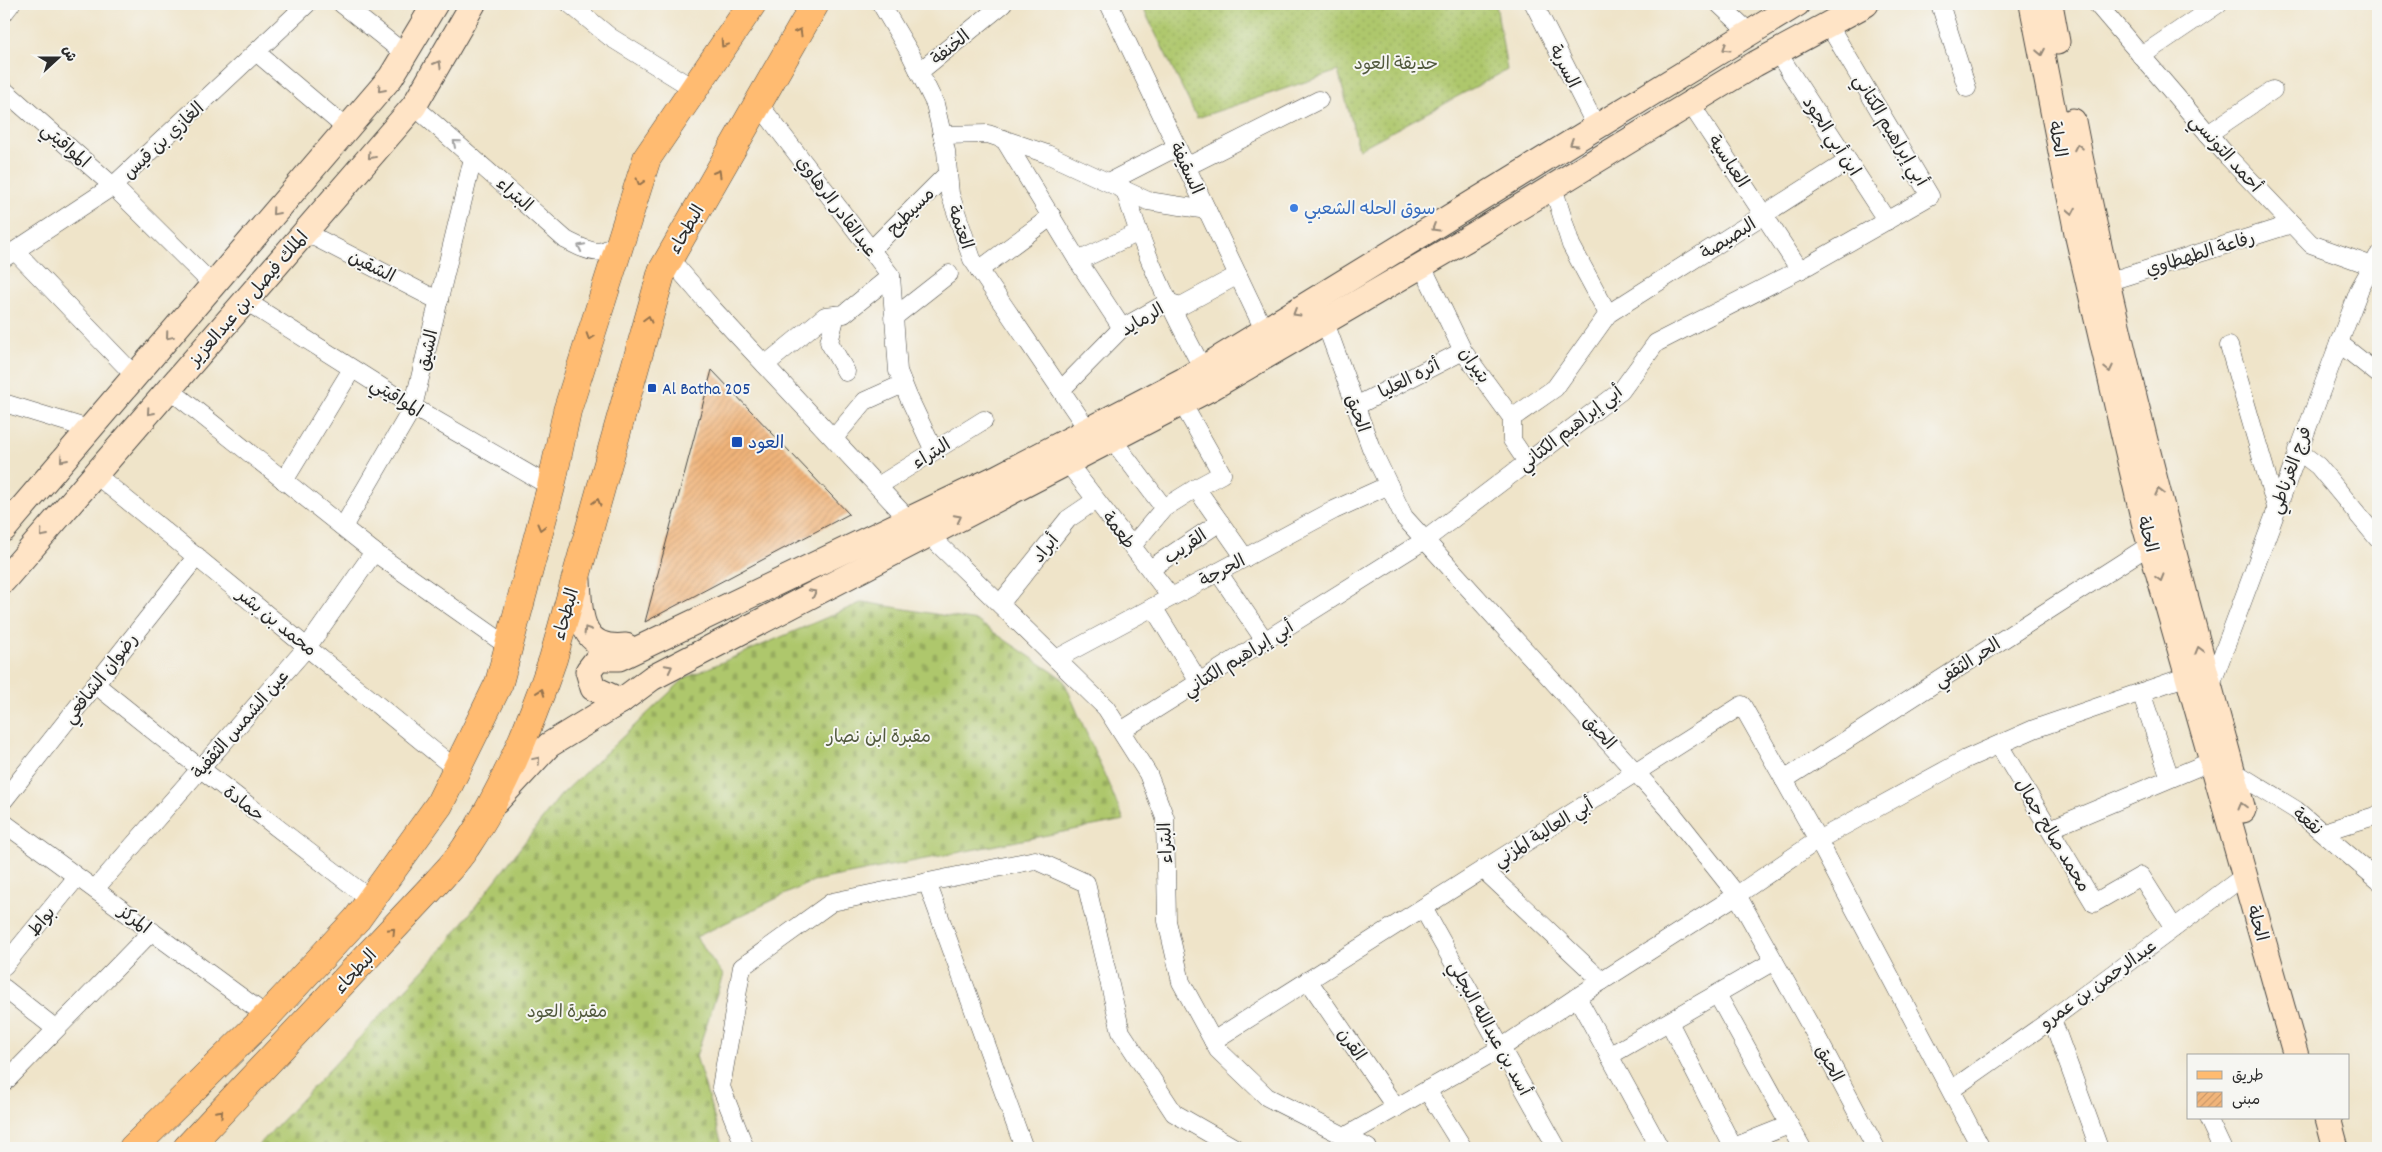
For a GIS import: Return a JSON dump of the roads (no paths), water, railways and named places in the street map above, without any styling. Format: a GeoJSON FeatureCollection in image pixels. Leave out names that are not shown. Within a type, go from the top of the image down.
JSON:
{"type":"FeatureCollection","features":[{"type":"Feature","properties":{"kind":"main road","name":"البطحاء"},"geometry":{"type":"LineString","coordinates":[[133,1148],[267,1016],[357,919],[439,805],[499,683],[551,487],[567,411],[647,158],[752,4]]}},
{"type":"Feature","properties":{"kind":"main road","name":"البطحاء"},"geometry":{"type":"LineString","coordinates":[[187,1148],[437,882],[466,849],[490,808],[540,695],[577,572],[662,271],[815,4]]}},
{"type":"Feature","properties":{"kind":"street"},"geometry":{"type":"LineString","coordinates":[[4,13],[11,4]]}},
{"type":"Feature","properties":{"kind":"street","name":"الغازي بن قيس"},"geometry":{"type":"LineString","coordinates":[[9,254],[113,186],[307,4]]}},
{"type":"Feature","properties":{"kind":"street"},"geometry":{"type":"LineString","coordinates":[[342,4],[405,54]]}},
{"type":"Feature","properties":{"kind":"street","name":"الملك فيصل بن عبدالعزيز"},"geometry":{"type":"LineString","coordinates":[[4,529],[391,77],[434,4]]}},
{"type":"Feature","properties":{"kind":"street","name":"الملك فيصل بن عبدالعزيز"},"geometry":{"type":"LineString","coordinates":[[4,580],[414,106],[473,4]]}},
{"type":"Feature","properties":{"kind":"street"},"geometry":{"type":"LineString","coordinates":[[570,4],[610,37],[694,90]]}},
{"type":"Feature","properties":{"kind":"street","name":"العتمة"},"geometry":{"type":"LineString","coordinates":[[881,4],[919,72],[934,104],[942,135],[950,194],[972,259],[1088,430]]}},
{"type":"Feature","properties":{"kind":"street","name":"الخنفة"},"geometry":{"type":"LineString","coordinates":[[919,72],[1003,4]]}},
{"type":"Feature","properties":{"kind":"street","name":"السقيفة"},"geometry":{"type":"LineString","coordinates":[[1108,4],[1265,332]]}},
{"type":"Feature","properties":{"kind":"street","name":"السربة"},"geometry":{"type":"LineString","coordinates":[[1534,4],[1597,128]]}},
{"type":"Feature","properties":{"kind":"street"},"geometry":{"type":"LineString","coordinates":[[1719,4],[1750,33]]}},
{"type":"Feature","properties":{"kind":"street"},"geometry":{"type":"LineString","coordinates":[[621,701],[592,688],[588,671],[598,658],[618,658],[908,518],[996,478],[1203,369],[1797,4]]}},
{"type":"Feature","properties":{"kind":"street"},"geometry":{"type":"LineString","coordinates":[[490,808],[549,746],[621,701],[652,678],[1182,403],[1422,266],[1777,52],[1866,4]]}},
{"type":"Feature","properties":{"kind":"street"},"geometry":{"type":"LineString","coordinates":[[1940,4],[1967,88]]}},
{"type":"Feature","properties":{"kind":"street","name":"الحلة"},"geometry":{"type":"LineString","coordinates":[[2032,4],[2077,233],[2150,545],[2188,676],[2222,766],[2298,1054]]}},
{"type":"Feature","properties":{"kind":"street","name":"الحلة"},"geometry":{"type":"LineString","coordinates":[[2050,4],[2093,225],[2187,606],[2210,688],[2222,766],[2244,876],[2298,1054]]}},
{"type":"Feature","properties":{"kind":"street"},"geometry":{"type":"LineString","coordinates":[[2057,42],[2060,4]]}},
{"type":"Feature","properties":{"kind":"street","name":"أحمد التونسي"},"geometry":{"type":"LineString","coordinates":[[2097,4],[2208,134],[2311,244],[2377,263]]}},
{"type":"Feature","properties":{"kind":"street"},"geometry":{"type":"LineString","coordinates":[[2141,56],[2218,4]]}},
{"type":"Feature","properties":{"kind":"street","name":"أبي إبراهيم الكتاني"},"geometry":{"type":"LineString","coordinates":[[1121,731],[1425,540],[1621,391],[1656,342],[1800,270],[1930,196],[1828,24]]}},
{"type":"Feature","properties":{"kind":"street"},"geometry":{"type":"LineString","coordinates":[[256,52],[346,129]]}},
{"type":"Feature","properties":{"kind":"street","name":"ابن أبي الجود"},"geometry":{"type":"LineString","coordinates":[[1777,52],[1887,221]]}},
{"type":"Feature","properties":{"kind":"street","name":"المواقيتي"},"geometry":{"type":"LineString","coordinates":[[4,90],[113,186],[213,285]]}},
{"type":"Feature","properties":{"kind":"street"},"geometry":{"type":"LineString","coordinates":[[2208,134],[2273,90]]}},
{"type":"Feature","properties":{"kind":"street"},"geometry":{"type":"LineString","coordinates":[[1186,166],[1319,100]]}},
{"type":"Feature","properties":{"kind":"street","name":"عبدالقادر الرهاوي"},"geometry":{"type":"LineString","coordinates":[[758,103],[891,276]]}},
{"type":"Feature","properties":{"kind":"street","name":"العباسية"},"geometry":{"type":"LineString","coordinates":[[1690,103],[1800,270]]}},
{"type":"Feature","properties":{"kind":"street","name":"البتراء"},"geometry":{"type":"LineString","coordinates":[[414,106],[566,240],[588,251],[601,252],[613,247],[622,236]]}},
{"type":"Feature","properties":{"kind":"street"},"geometry":{"type":"LineString","coordinates":[[942,135],[988,134],[1047,154],[1148,201],[1206,210]]}},
{"type":"Feature","properties":{"kind":"street"},"geometry":{"type":"LineString","coordinates":[[1004,139],[1078,261],[1122,328]]}},
{"type":"Feature","properties":{"kind":"street"},"geometry":{"type":"LineString","coordinates":[[1117,186],[1177,147]]}},
{"type":"Feature","properties":{"kind":"street","name":"الشيق"},"geometry":{"type":"LineString","coordinates":[[343,527],[413,407],[473,158]]}},
{"type":"Feature","properties":{"kind":"street","name":"البصيصة"},"geometry":{"type":"LineString","coordinates":[[1512,418],[1554,388],[1608,314],[1848,162]]}},
{"type":"Feature","properties":{"kind":"street","name":"مسيطيح"},"geometry":{"type":"LineString","coordinates":[[872,250],[948,172]]}},
{"type":"Feature","properties":{"kind":"street"},"geometry":{"type":"LineString","coordinates":[[1117,186],[1168,302],[1203,369]]}},
{"type":"Feature","properties":{"kind":"street"},"geometry":{"type":"LineString","coordinates":[[1553,187],[1571,245],[1608,314]]}},
{"type":"Feature","properties":{"kind":"street"},"geometry":{"type":"LineString","coordinates":[[979,270],[1052,216]]}},
{"type":"Feature","properties":{"kind":"street","name":"رفاعة الطهطاوي"},"geometry":{"type":"LineString","coordinates":[[2107,282],[2292,224]]}},
{"type":"Feature","properties":{"kind":"street","name":"الشقين"},"geometry":{"type":"LineString","coordinates":[[305,232],[439,301]]}},
{"type":"Feature","properties":{"kind":"street"},"geometry":{"type":"LineString","coordinates":[[1078,261],[1137,233]]}},
{"type":"Feature","properties":{"kind":"street"},"geometry":{"type":"LineString","coordinates":[[9,254],[135,376]]}},
{"type":"Feature","properties":{"kind":"street"},"geometry":{"type":"LineString","coordinates":[[669,258],[765,365],[908,518]]}},
{"type":"Feature","properties":{"kind":"street","name":"فرج الغرناطي"},"geometry":{"type":"LineString","coordinates":[[2210,688],[2297,450],[2360,288],[2377,263]]}},
{"type":"Feature","properties":{"kind":"street","name":"بتيران"},"geometry":{"type":"LineString","coordinates":[[1422,266],[1463,351],[1512,418]]}},
{"type":"Feature","properties":{"kind":"street"},"geometry":{"type":"LineString","coordinates":[[893,318],[950,274]]}},
{"type":"Feature","properties":{"kind":"street"},"geometry":{"type":"LineString","coordinates":[[765,365],[825,316],[844,314],[891,276]]}},
{"type":"Feature","properties":{"kind":"street"},"geometry":{"type":"LineString","coordinates":[[891,276],[898,371],[934,451]]}},
{"type":"Feature","properties":{"kind":"street","name":"الرمايد"},"geometry":{"type":"LineString","coordinates":[[1060,390],[1122,328],[1168,302],[1181,306],[1238,276]]}},
{"type":"Feature","properties":{"kind":"street","name":"المواقيتي"},"geometry":{"type":"LineString","coordinates":[[246,301],[413,407],[551,487]]}},
{"type":"Feature","properties":{"kind":"street"},"geometry":{"type":"LineString","coordinates":[[836,315],[829,342],[846,372]]}},
{"type":"Feature","properties":{"kind":"street","name":"الحبق"},"geometry":{"type":"LineString","coordinates":[[1324,322],[1371,448],[1404,517],[1668,808],[1737,895],[1876,1148]]}},
{"type":"Feature","properties":{"kind":"street"},"geometry":{"type":"LineString","coordinates":[[2339,343],[2378,374]]}},
{"type":"Feature","properties":{"kind":"street"},"geometry":{"type":"LineString","coordinates":[[2229,346],[2276,507]]}},
{"type":"Feature","properties":{"kind":"street","name":"أثره العليا"},"geometry":{"type":"LineString","coordinates":[[1356,406],[1463,351]]}},
{"type":"Feature","properties":{"kind":"street"},"geometry":{"type":"LineString","coordinates":[[284,481],[352,369]]}},
{"type":"Feature","properties":{"kind":"street"},"geometry":{"type":"LineString","coordinates":[[834,438],[865,401],[903,384]]}},
{"type":"Feature","properties":{"kind":"street"},"geometry":{"type":"LineString","coordinates":[[169,389],[374,552],[509,647]]}},
{"type":"Feature","properties":{"kind":"street"},"geometry":{"type":"LineString","coordinates":[[4,403],[89,429]]}},
{"type":"Feature","properties":{"kind":"street"},"geometry":{"type":"LineString","coordinates":[[1132,546],[1164,508],[1222,474],[1182,403]]}},
{"type":"Feature","properties":{"kind":"street"},"geometry":{"type":"LineString","coordinates":[[1512,418],[1512,440],[1527,462]]}},
{"type":"Feature","properties":{"kind":"street","name":"البتراء"},"geometry":{"type":"LineString","coordinates":[[878,486],[984,420]]}},
{"type":"Feature","properties":{"kind":"street"},"geometry":{"type":"LineString","coordinates":[[1112,439],[1164,508]]}},
{"type":"Feature","properties":{"kind":"street"},"geometry":{"type":"LineString","coordinates":[[2297,450],[2318,466],[2378,539]]}},
{"type":"Feature","properties":{"kind":"street","name":"طعمة"},"geometry":{"type":"LineString","coordinates":[[1067,462],[1171,597]]}},
{"type":"Feature","properties":{"kind":"street","name":"محمد بن بشر"},"geometry":{"type":"LineString","coordinates":[[95,474],[308,646],[457,770]]}},
{"type":"Feature","properties":{"kind":"street","name":"الحرجة"},"geometry":{"type":"LineString","coordinates":[[1056,659],[1334,510],[1388,485]]}},
{"type":"Feature","properties":{"kind":"street"},"geometry":{"type":"LineString","coordinates":[[1196,488],[1245,558]]}},
{"type":"Feature","properties":{"kind":"street","name":"أبراد"},"geometry":{"type":"LineString","coordinates":[[1000,604],[1068,520],[1096,500]]}},
{"type":"Feature","properties":{"kind":"street","name":"القريب"},"geometry":{"type":"LineString","coordinates":[[1150,570],[1220,522]]}},
{"type":"Feature","properties":{"kind":"street","name":"البتراء"},"geometry":{"type":"LineString","coordinates":[[928,534],[1106,708],[1148,774],[1165,818],[1167,921],[1181,982],[1218,1050],[1267,1097],[1368,1148]]}},
{"type":"Feature","properties":{"kind":"street","name":"الحر الثقفي"},"geometry":{"type":"LineString","coordinates":[[1784,780],[2150,545]]}},
{"type":"Feature","properties":{"kind":"street","name":"عين الشمس الثقفية"},"geometry":{"type":"LineString","coordinates":[[95,890],[308,646],[374,552]]}},
{"type":"Feature","properties":{"kind":"street","name":"رضوان الشافعي"},"geometry":{"type":"LineString","coordinates":[[4,800],[196,556]]}},
{"type":"Feature","properties":{"kind":"street"},"geometry":{"type":"LineString","coordinates":[[577,572],[581,621],[595,641],[604,645],[621,647],[646,644]]}},
{"type":"Feature","properties":{"kind":"street"},"geometry":{"type":"LineString","coordinates":[[1218,572],[1265,641]]}},
{"type":"Feature","properties":{"kind":"street"},"geometry":{"type":"LineString","coordinates":[[1153,607],[1199,682]]}},
{"type":"Feature","properties":{"kind":"street"},"geometry":{"type":"LineString","coordinates":[[1346,1136],[1501,1048],[1576,997],[1737,895],[1818,840],[1966,759],[2034,729],[2188,676]]}},
{"type":"Feature","properties":{"kind":"street","name":"حمادة"},"geometry":{"type":"LineString","coordinates":[[96,684],[201,769],[371,900]]}},
{"type":"Feature","properties":{"kind":"street"},"geometry":{"type":"LineString","coordinates":[[2141,692],[2170,778]]}},
{"type":"Feature","properties":{"kind":"street","name":"أبي العالية المزني"},"geometry":{"type":"LineString","coordinates":[[1213,1041],[1742,705],[1818,840],[1981,1148]]}},
{"type":"Feature","properties":{"kind":"street","name":"محمد صالح جمال"},"geometry":{"type":"LineString","coordinates":[[1999,745],[2094,903],[2141,876],[2174,928]]}},
{"type":"Feature","properties":{"kind":"street"},"geometry":{"type":"LineString","coordinates":[[2050,829],[2170,778],[2222,766]]}},
{"type":"Feature","properties":{"kind":"street","name":"نقعة"},"geometry":{"type":"LineString","coordinates":[[2222,766],[2296,810],[2378,880]]}},
{"type":"Feature","properties":{"kind":"street"},"geometry":{"type":"LineString","coordinates":[[2323,832],[2378,815]]}},
{"type":"Feature","properties":{"kind":"street","name":"المركز"},"geometry":{"type":"LineString","coordinates":[[4,823],[267,1016]]}},
{"type":"Feature","properties":{"kind":"street"},"geometry":{"type":"LineString","coordinates":[[745,1148],[721,1088],[742,967],[832,902],[1035,860],[1086,883],[1120,1032],[1174,1113],[1235,1148]]}},
{"type":"Feature","properties":{"kind":"street"},"geometry":{"type":"LineString","coordinates":[[1483,869],[1602,981]]}},
{"type":"Feature","properties":{"kind":"street","name":"عبدالرحمن بن عمرو"},"geometry":{"type":"LineString","coordinates":[[1950,1090],[2052,1019],[2244,876]]}},
{"type":"Feature","properties":{"kind":"street","name":"بواط"},"geometry":{"type":"LineString","coordinates":[[4,966],[77,877]]}},
{"type":"Feature","properties":{"kind":"street"},"geometry":{"type":"LineString","coordinates":[[927,882],[1024,1148]]}},
{"type":"Feature","properties":{"kind":"street","name":"أسد بن عبدالله البجلي"},"geometry":{"type":"LineString","coordinates":[[1423,908],[1557,1148]]}},
{"type":"Feature","properties":{"kind":"street"},"geometry":{"type":"LineString","coordinates":[[4,1083],[152,931]]}},
{"type":"Feature","properties":{"kind":"street"},"geometry":{"type":"LineString","coordinates":[[1610,1056],[1774,961]]}},
{"type":"Feature","properties":{"kind":"street","name":"القرن"},"geometry":{"type":"LineString","coordinates":[[1308,980],[1396,1108]]}},
{"type":"Feature","properties":{"kind":"street"},"geometry":{"type":"LineString","coordinates":[[4,988],[56,1029]]}},
{"type":"Feature","properties":{"kind":"street"},"geometry":{"type":"LineString","coordinates":[[1718,994],[1802,1148]]}},
{"type":"Feature","properties":{"kind":"street"},"geometry":{"type":"LineString","coordinates":[[1576,997],[1660,1148]]}},
{"type":"Feature","properties":{"kind":"street"},"geometry":{"type":"LineString","coordinates":[[2052,1019],[2099,1148]]}},
{"type":"Feature","properties":{"kind":"street"},"geometry":{"type":"LineString","coordinates":[[1669,1022],[1732,1148],[1789,1125]]}},
{"type":"Feature","properties":{"kind":"street"},"geometry":{"type":"LineString","coordinates":[[1427,1090],[1463,1148]]}},
{"type":"Feature","properties":{"kind":"street"},"geometry":{"type":"LineString","coordinates":[[2209,1120],[2222,1148]]}},
{"type":"Feature","properties":{"kind":"street"},"geometry":{"type":"LineString","coordinates":[[2313,1120],[2320,1148]]}},
{"type":"Feature","properties":{"kind":"street"},"geometry":{"type":"LineString","coordinates":[[2329,1120],[2336,1148]]}},
{"type":"Feature","properties":{"kind":"place","name":"سوق الحله الشعبي"},"geometry":{"type":"Point","coordinates":[1294,208]}},
{"type":"Feature","properties":{"kind":"place","name":"Al Batha 205"},"geometry":{"type":"Point","coordinates":[652,388]}},
{"type":"Feature","properties":{"kind":"place","name":"العود"},"geometry":{"type":"Point","coordinates":[737,442]}},
{"type":"Feature","properties":{"kind":"park label","name":"حديقة العود"},"geometry":{"type":"Point","coordinates":[1396,63]}},
{"type":"Feature","properties":{"kind":"park label","name":"مقبرة ابن نصار"},"geometry":{"type":"Point","coordinates":[879,736]}},
{"type":"Feature","properties":{"kind":"park label","name":"مقبرة العود"},"geometry":{"type":"Point","coordinates":[567,1011]}}]}
